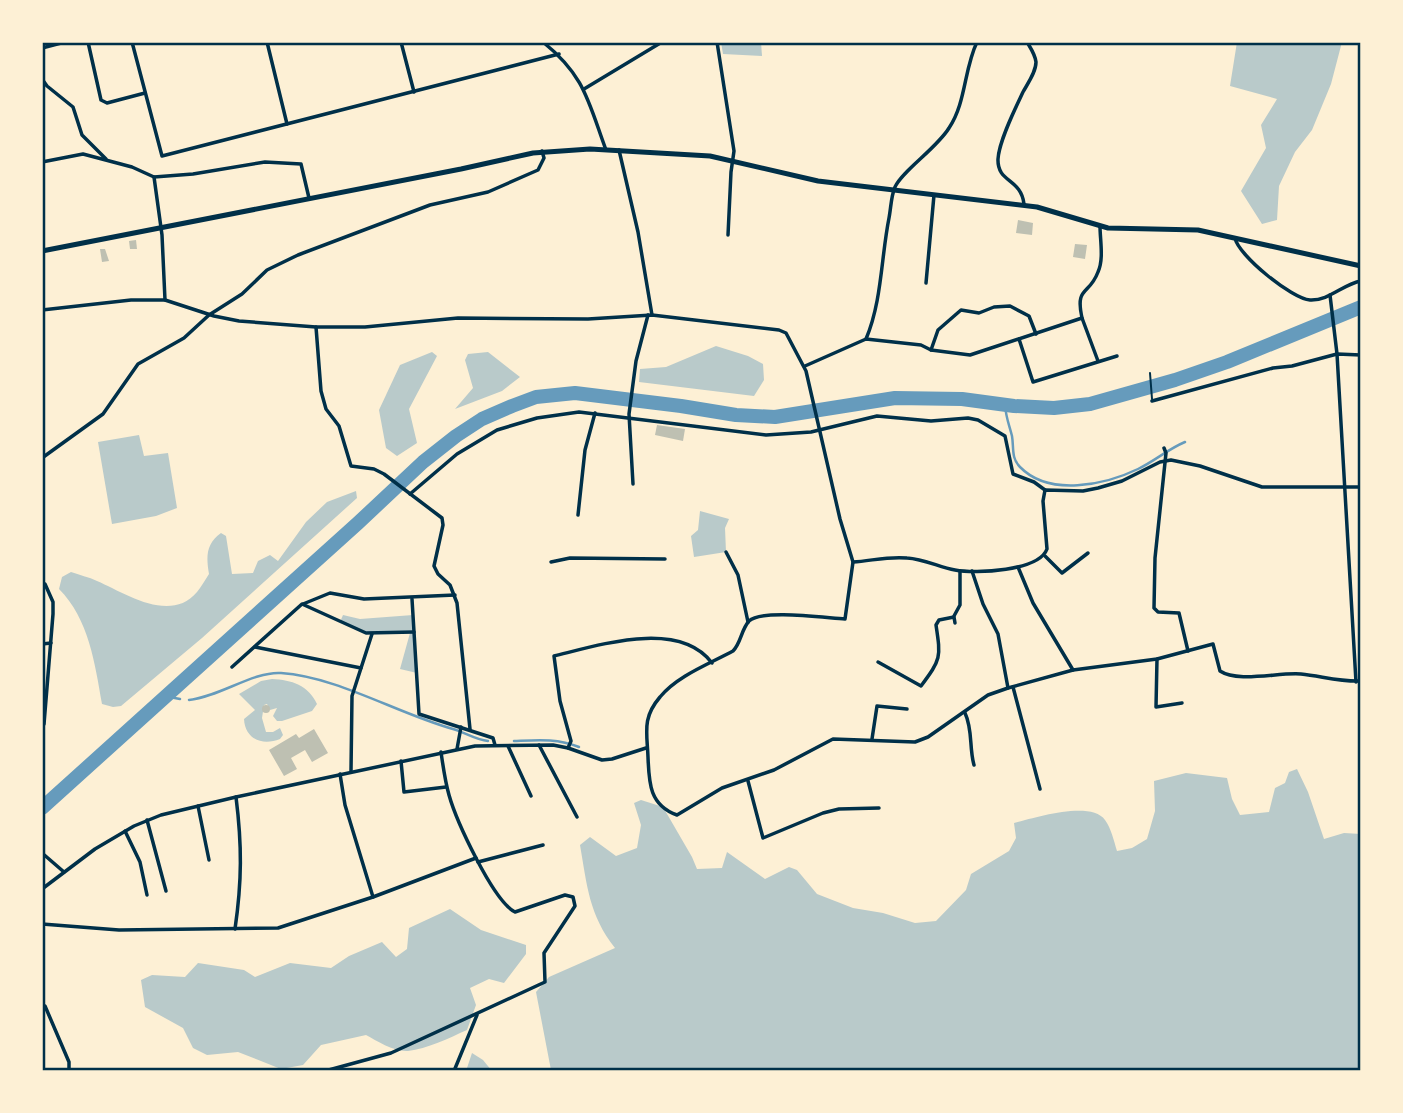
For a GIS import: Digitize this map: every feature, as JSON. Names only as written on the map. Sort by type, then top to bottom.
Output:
[{"type":"main road","points":[[42,251],[542,151],[619,150],[702,155],[810,180],[1024,204],[1100,226],[1132,230],[1188,229],[1361,266]]},
{"type":"street","points":[[42,47],[65,42]]},
{"type":"street","points":[[88,42],[101,100],[107,103],[145,93]]},
{"type":"street","points":[[132,42],[162,156],[559,54]]},
{"type":"street","points":[[267,42],[287,124]]},
{"type":"street","points":[[401,42],[414,92]]},
{"type":"street","points":[[544,42],[574,71],[584,89],[607,150]]},
{"type":"street","points":[[584,89],[662,42]]},
{"type":"street","points":[[718,42],[734,151],[728,236]]},
{"type":"street","points":[[866,339],[876,310],[894,190],[949,128],[956,115],[967,68],[977,42]]},
{"type":"street","points":[[1024,204],[1020,189],[1001,173],[998,155],[1035,69],[1034,54],[1027,42]]},
{"type":"street","points":[[42,79],[73,107],[82,135],[107,160]]},
{"type":"street","points":[[619,150],[638,233],[650,315],[636,361],[629,416],[633,484]]},
{"type":"street","points":[[42,458],[103,415],[138,364],[184,338],[267,270],[298,255],[430,205],[488,192],[537,170],[544,158],[542,151]]},
{"type":"street","points":[[42,162],[83,154],[132,167],[154,177],[192,174],[265,162],[301,164],[309,198]]},
{"type":"street","points":[[154,177],[161,228],[165,300]]},
{"type":"street","points":[[926,283],[934,194]]},
{"type":"street","points":[[1098,360],[1079,302],[1100,268],[1100,226]]},
{"type":"street","points":[[1235,237],[1241,251],[1287,290],[1309,300],[1330,295],[1352,282],[1361,281]]},
{"type":"street","points":[[726,552],[738,575],[748,622],[737,647],[670,686],[660,695],[646,718],[647,778],[659,801],[677,815],[722,788],[774,770],[833,739],[915,742],[928,737],[988,695],[1073,670],[1157,659],[1213,644],[1223,674],[1301,674],[1358,681],[1336,342],[1330,295]]},
{"type":"street","points":[[42,310],[131,300],[165,300],[209,315],[262,324],[316,327],[365,327],[458,318],[587,319],[650,315],[783,331],[804,366],[853,562],[845,619],[781,615],[761,616],[748,622]]},
{"type":"street","points":[[931,350],[938,330],[961,310],[979,313],[994,307],[1010,306],[1029,316],[1036,334]]},
{"type":"street","points":[[804,366],[866,339],[921,345],[931,350],[970,355],[1083,318]]},
{"type":"street","points":[[316,327],[321,391],[326,409],[339,426],[351,466],[374,469],[442,517],[443,525],[434,566],[450,585],[455,596],[470,729]]},
{"type":"street","points":[[1019,339],[1033,382],[1117,355]]},
{"type":"street","points":[[1152,400],[1336,354],[1361,355]]},
{"type":"street","points":[[409,494],[450,459],[497,430],[548,416],[596,412],[754,434],[779,435],[877,416],[931,421],[978,420],[1005,436],[1013,474],[1040,485],[1045,490],[1083,491],[1111,485],[1166,461],[1193,464],[1262,487],[1361,487]]},
{"type":"street","points":[[578,514],[585,450],[596,412]]},
{"type":"street","points":[[1164,448],[1166,461],[1155,558],[1154,608],[1158,612],[1180,613],[1188,651]]},
{"type":"street","points":[[1045,490],[1045,556]]},
{"type":"street","points":[[1045,556],[1062,573],[1088,553]]},
{"type":"street","points":[[853,562],[871,558],[906,557],[960,571],[972,571],[1018,567],[1045,556]]},
{"type":"street","points":[[551,562],[596,557],[665,559]]},
{"type":"street","points":[[1018,567],[1033,603],[1073,670]]},
{"type":"street","points":[[954,623],[960,605],[960,571]]},
{"type":"street","points":[[972,571],[983,604],[998,634],[1010,687],[1041,789]]},
{"type":"street","points":[[42,724],[51,643],[52,602],[44,590],[45,584]]},
{"type":"street","points":[[232,667],[302,604],[330,593],[364,599],[455,596]]},
{"type":"street","points":[[412,599],[419,714],[493,738],[496,746]]},
{"type":"street","points":[[302,604],[372,634],[414,632]]},
{"type":"street","points":[[878,662],[921,686],[938,663],[940,648],[936,625],[939,621],[954,617]]},
{"type":"street","points":[[351,771],[353,692],[372,634]]},
{"type":"street","points":[[570,745],[554,656],[641,638],[664,639],[694,646],[703,651],[712,663]]},
{"type":"street","points":[[42,644],[51,643]]},
{"type":"street","points":[[255,647],[361,667]]},
{"type":"street","points":[[1157,659],[1156,707],[1182,703]]},
{"type":"street","points":[[872,740],[877,706],[907,709]]},
{"type":"street","points":[[965,713],[969,722],[970,749],[974,765]]},
{"type":"street","points":[[457,749],[461,729]]},
{"type":"street","points":[[539,745],[578,817]]},
{"type":"street","points":[[42,889],[125,830],[148,820],[236,797],[457,749],[570,745],[602,760],[646,748]]},
{"type":"street","points":[[508,746],[531,796]]},
{"type":"street","points":[[325,1071],[391,1053],[545,982],[544,953],[575,905],[573,897],[565,895],[511,911],[489,885],[450,799],[441,752]]},
{"type":"street","points":[[401,761],[404,792],[446,787]]},
{"type":"street","points":[[340,773],[345,805],[373,897]]},
{"type":"street","points":[[748,781],[763,838],[839,809],[879,808]]},
{"type":"street","points":[[235,929],[241,888],[242,843],[236,797]]},
{"type":"street","points":[[198,806],[209,860]]},
{"type":"street","points":[[148,820],[166,891]]},
{"type":"street","points":[[125,830],[140,862],[147,895]]},
{"type":"street","points":[[42,924],[119,930],[278,928],[477,860],[543,845]]},
{"type":"street","points":[[42,853],[64,872]]},
{"type":"street","points":[[42,1006],[45,1006],[69,1062],[69,1071]]},
{"type":"street","points":[[454,1071],[478,1013]]},
{"type":"lane","points":[[1150,373],[1152,400]]},
{"type":"shaded area","points":[[721,42],[761,42],[762,56],[723,54]]},
{"type":"shaded area","points":[[1237,42],[1342,42],[1331,84],[1312,130],[1295,152],[1279,186],[1277,220],[1262,224],[1241,191],[1266,148],[1261,125],[1277,99],[1230,86]]},
{"type":"shaded area","points":[[716,346],[748,356],[763,364],[764,380],[754,396],[639,382],[640,369],[666,367]]},
{"type":"shaded area","points":[[432,352],[437,356],[409,409],[417,443],[397,456],[386,448],[379,410],[400,365]]},
{"type":"shaded area","points":[[488,352],[520,377],[502,391],[455,409],[473,388],[465,360],[468,354]]},
{"type":"shaded area","points":[[139,435],[144,456],[168,453],[177,508],[156,516],[112,524],[98,442]]},
{"type":"shaded area","points":[[356,491],[357,498],[202,638],[121,706],[102,704],[84,628],[59,589],[62,577],[71,572],[147,603],[174,605],[186,601],[202,586],[209,574],[210,546],[221,533],[226,536],[232,574],[253,573],[258,561],[270,555],[278,561],[306,522],[327,502]]},
{"type":"shaded area","points":[[700,511],[729,519],[725,528],[726,552],[694,557],[691,536],[698,530]]},
{"type":"shaded area","points":[[343,615],[360,619],[413,615],[417,673],[400,669],[410,633],[372,634],[340,622]]},
{"type":"shaded area","points":[[272,679],[299,685],[309,692],[317,704],[312,711],[282,721],[277,721],[273,716],[277,708],[270,710],[267,704],[264,705],[262,718],[266,732],[280,728],[283,735],[280,739],[267,742],[256,739],[248,732],[244,719],[255,710],[239,694],[261,681]]},
{"type":"shaded area","points":[[1297,769],[1324,839],[1344,833],[1361,834],[1361,1071],[545,1071],[551,1070],[536,992],[549,977],[615,948],[594,911],[580,845],[590,837],[616,856],[637,848],[641,825],[634,803],[641,800],[663,807],[697,869],[722,868],[727,852],[765,879],[789,867],[797,870],[817,894],[853,908],[883,913],[915,923],[936,921],[966,890],[971,874],[1009,851],[1016,838],[1014,823],[1062,812],[1088,811],[1105,820],[1117,851],[1132,848],[1147,839],[1155,811],[1154,781],[1186,773],[1227,778],[1232,799],[1240,815],[1269,812],[1275,788],[1285,783],[1289,772]]},
{"type":"shaded area","points":[[450,909],[481,930],[526,945],[526,954],[504,983],[489,979],[470,988],[476,1005],[467,1030],[430,1046],[408,1051],[397,1050],[366,1035],[321,1045],[303,1065],[281,1069],[238,1052],[207,1055],[193,1048],[183,1028],[145,1007],[141,980],[152,975],[185,977],[198,963],[244,970],[255,977],[290,963],[331,968],[349,956],[382,942],[396,957],[407,949],[409,928]]},
{"type":"shaded area","points":[[472,1053],[483,1060],[492,1071],[466,1071]]},
{"type":"building","points":[[1018,220],[1033,223],[1032,235],[1016,233]]},
{"type":"building","points":[[136,240],[137,249],[130,249],[129,241]]},
{"type":"building","points":[[1075,244],[1087,245],[1085,259],[1073,257]]},
{"type":"building","points":[[100,249],[105,249],[109,261],[102,262]]},
{"type":"building","points":[[657,425],[685,429],[683,441],[655,435]]},
{"type":"building","points":[[266,705],[270,709],[266,713],[262,709]]},
{"type":"building","points":[[314,729],[328,753],[312,762],[305,750],[291,758],[297,769],[284,776],[269,750],[296,734],[299,738]]},
{"type":"waterway","points":[[42,808],[423,462],[482,419],[512,406],[536,397],[575,393],[736,415],[775,417],[895,398],[962,399],[1054,408],[1090,404],[1227,362],[1361,307]]},
{"type":"waterway","points":[[1005,405],[1015,460],[1032,476],[1046,482],[1078,485],[1110,480],[1138,469],[1185,442]]},
{"type":"waterway","points":[[189,700],[259,676],[281,673],[324,681],[488,741]]},
{"type":"waterway","points":[[164,696],[180,699]]},
{"type":"waterway","points":[[514,741],[555,741],[579,747]]}]
